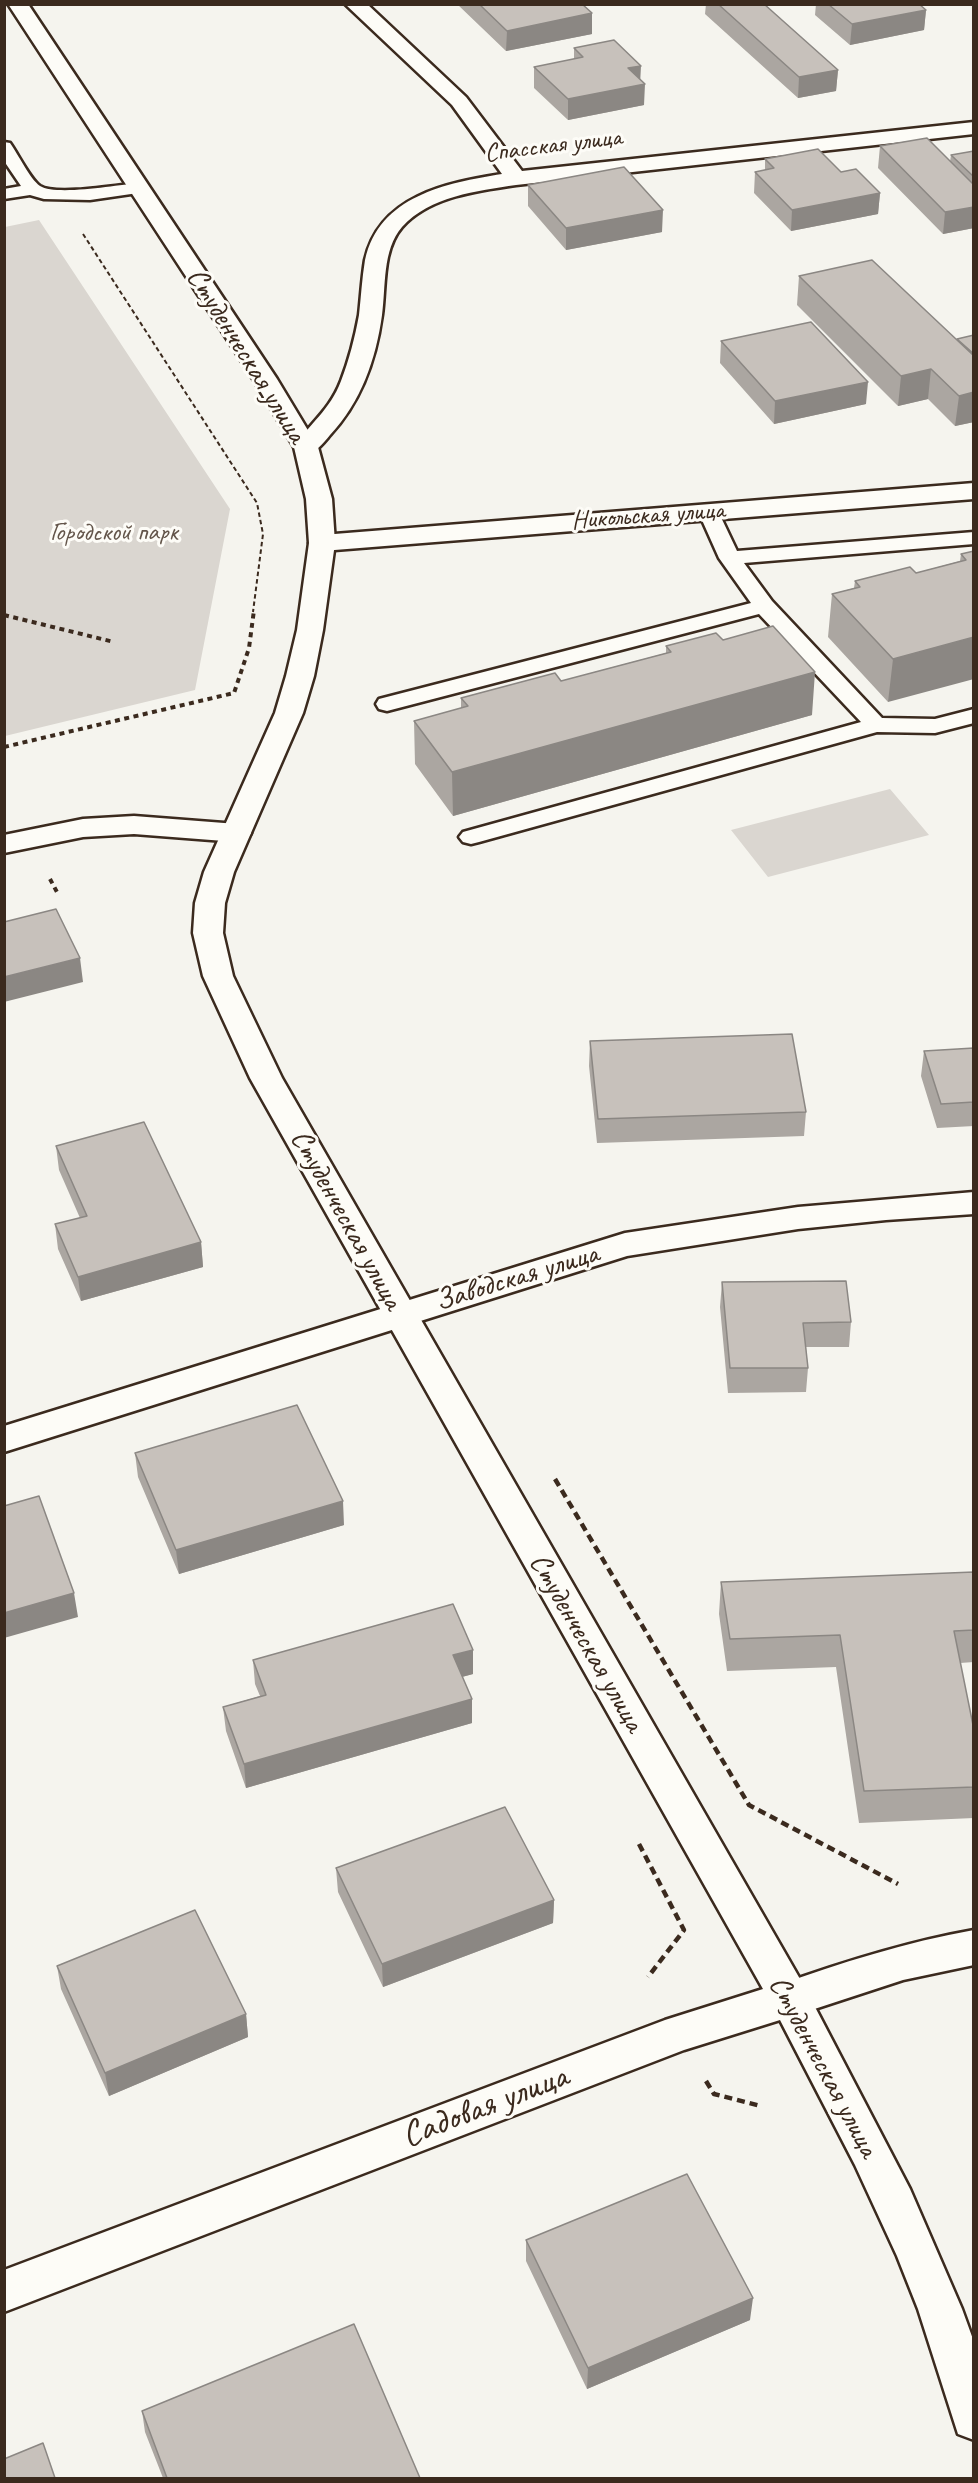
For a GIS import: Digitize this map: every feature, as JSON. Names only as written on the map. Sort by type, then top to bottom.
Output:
[{"type":"street","name":"Студенческая улица","points":[[18,4],[265,379],[306,447],[319,499],[322,543],[310,630],[300,676],[289,713],[219,872],[210,903],[208,933],[218,976],[266,1078],[790,2000],[865,2144],[921,2261],[946,2321],[974,2418]]},
{"type":"street","points":[[354,4],[459,101],[516,177]]},
{"type":"street","name":"Спасская улица","points":[[306,447],[339,409],[357,367],[369,326],[380,245],[394,222],[425,201],[464,187],[516,177],[974,128]]},
{"type":"street","name":"Никольская улица","points":[[322,543],[974,491]]},
{"type":"street","points":[[4,844],[83,828],[134,825],[237,833]]},
{"type":"street","name":"Заводская улица","points":[[4,1439],[625,1245],[705,1230],[833,1213],[974,1203]]},
{"type":"street","name":"Садовая улица","points":[[4,2290],[680,2033],[790,2000],[879,1969],[933,1954],[974,1947]]},
{"type":"lane","points":[[4,147],[32,189]]},
{"type":"lane","points":[[4,194],[32,189],[44,194],[58,195],[107,193],[138,188]]},
{"type":"lane","points":[[708,511],[730,558],[764,606],[876,725]]},
{"type":"lane","points":[[730,558],[974,538]]},
{"type":"lane","points":[[387,704],[764,606]]},
{"type":"lane","points":[[471,837],[876,725],[935,726],[974,716]]},
{"type":"path","points":[[4,747],[234,693],[249,648],[263,534],[257,503],[58,195]]},
{"type":"path","points":[[4,615],[114,642]]},
{"type":"path","points":[[551,1472],[749,1805],[898,1884]]},
{"type":"path","points":[[639,1844],[684,1930],[648,1977]]},
{"type":"path","points":[[706,2081],[714,2094],[761,2106]]},
{"type":"green space","name":"Городской парк","points":[[39,220],[230,509],[195,690],[5,736],[5,227]]},
{"type":"green space","points":[[890,789],[929,835],[768,877],[731,830]]},
{"type":"building","points":[[479,4],[582,4],[592,13],[507,31]]},
{"type":"building","points":[[718,4],[764,4],[838,70],[799,77]]},
{"type":"building","points":[[828,4],[919,4],[926,10],[852,24]]},
{"type":"building","points":[[614,40],[641,66],[628,68],[645,84],[568,99],[534,67],[583,57],[574,48]]},
{"type":"building","points":[[927,138],[974,185],[974,207],[945,212],[880,146]]},
{"type":"building","points":[[818,149],[841,172],[856,169],[880,193],[792,210],[755,172],[774,168],[765,159]]},
{"type":"building","points":[[974,151],[974,177],[951,155]]},
{"type":"building","points":[[624,167],[663,210],[566,228],[528,185]]},
{"type":"building","points":[[872,260],[974,356],[974,392],[959,396],[931,369],[901,376],[799,276]]},
{"type":"building","points":[[811,322],[868,382],[775,401],[721,341]]},
{"type":"building","points":[[974,335],[974,354],[957,339]]},
{"type":"building","points":[[974,551],[974,637],[893,659],[832,594],[860,587],[855,581],[910,567],[916,573],[966,560],[961,554]]},
{"type":"building","points":[[773,626],[815,672],[452,772],[414,721],[468,706],[461,698],[555,673],[561,681],[671,652],[666,646],[716,633],[723,640]]},
{"type":"building","points":[[56,909],[80,958],[4,977],[4,922]]},
{"type":"building","points":[[792,1034],[806,1112],[598,1119],[590,1041]]},
{"type":"building","points":[[974,1048],[974,1102],[941,1104],[924,1051]]},
{"type":"building","points":[[144,1122],[201,1242],[78,1277],[55,1224],[87,1216],[56,1146]]},
{"type":"building","points":[[846,1281],[851,1322],[803,1323],[808,1368],[730,1368],[722,1282]]},
{"type":"building","points":[[297,1405],[343,1501],[176,1550],[135,1453]]},
{"type":"building","points":[[39,1496],[74,1593],[4,1613],[4,1506]]},
{"type":"building","points":[[974,1572],[974,1630],[954,1631],[974,1730],[974,1787],[864,1791],[840,1635],[730,1639],[721,1582]]},
{"type":"building","points":[[453,1604],[473,1650],[453,1655],[472,1699],[244,1764],[223,1707],[266,1695],[253,1660]]},
{"type":"building","points":[[505,1807],[554,1900],[382,1964],[336,1868]]},
{"type":"building","points":[[195,1910],[246,2014],[105,2073],[57,1966]]},
{"type":"building","points":[[687,2174],[753,2298],[588,2368],[526,2240]]},
{"type":"building","points":[[354,2324],[420,2478],[167,2478],[142,2411]]},
{"type":"building","points":[[43,2443],[55,2478],[4,2478],[4,2459]]}]
